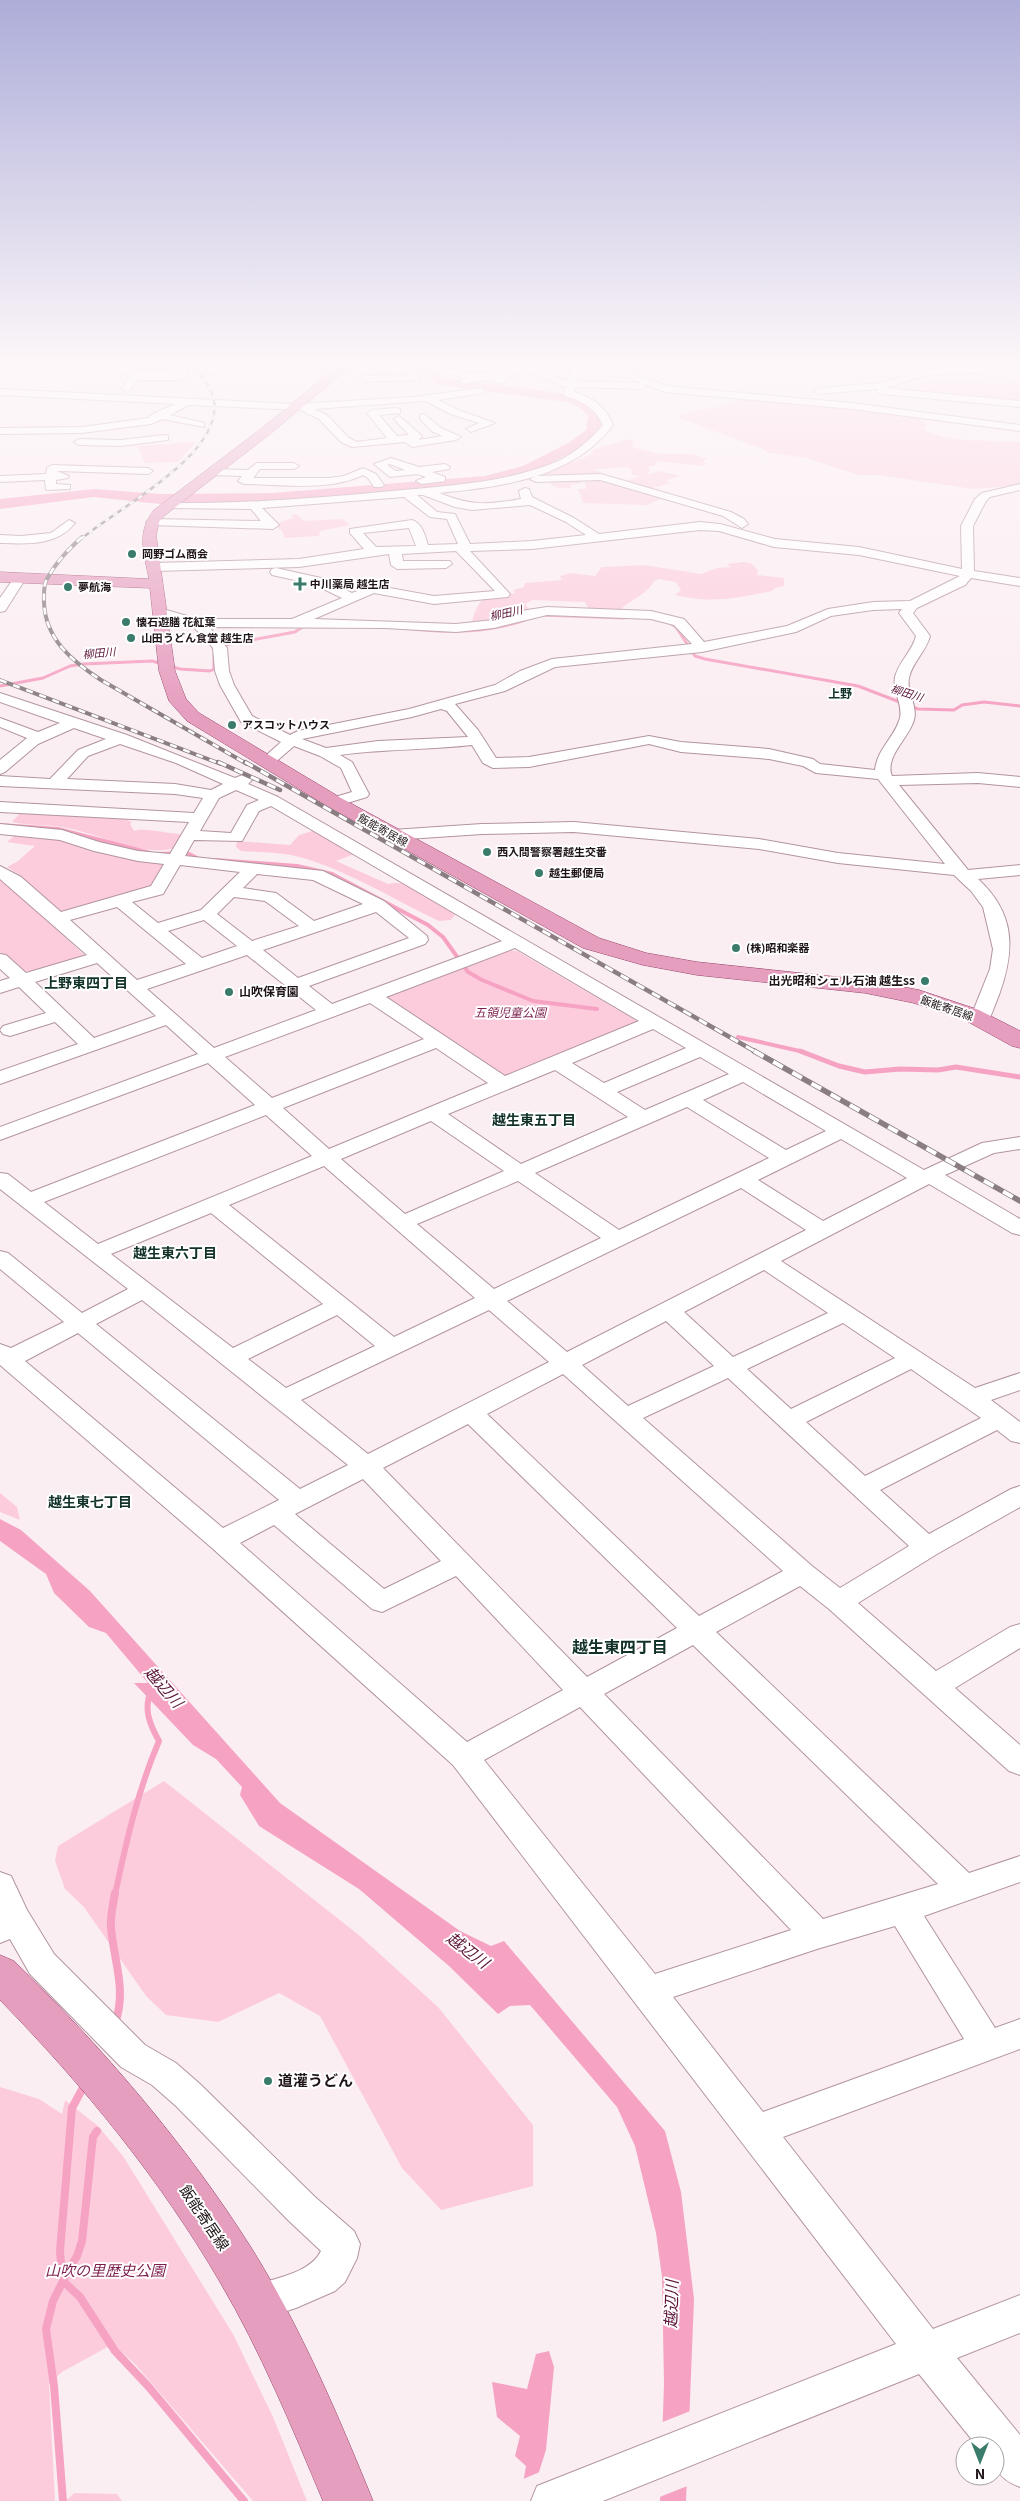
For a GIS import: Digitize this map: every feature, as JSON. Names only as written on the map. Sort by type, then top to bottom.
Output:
[{"type":"main road","points":[[152,522],[202,480]]},
{"type":"main road","name":"飯能寄居線","points":[[152,522],[149,535],[169,681],[178,701],[193,717],[271,765],[392,835],[570,933],[614,952],[661,962],[894,992],[952,1007],[980,1019],[1020,1041]]},
{"type":"main road","points":[[0,577],[157,584]]},
{"type":"main road","name":"飯能寄居線","points":[[0,1973],[55,2030],[148,2140],[219,2239],[256,2302],[348,2501]]},
{"type":"street","points":[[20,490],[46,480]]},
{"type":"street","points":[[53,480],[66,487]]},
{"type":"street","points":[[129,483],[133,480]]},
{"type":"street","points":[[245,480],[244,481],[310,486]]},
{"type":"street","points":[[224,494],[310,486],[378,485],[434,480]]},
{"type":"street","points":[[170,505],[254,505],[474,486],[498,480]]},
{"type":"street","points":[[522,480],[527,499],[570,520],[596,537]]},
{"type":"street","points":[[474,486],[480,492],[486,492],[527,480]]},
{"type":"street","points":[[612,480],[727,514],[743,523],[732,531]]},
{"type":"street","points":[[56,919],[157,890],[213,795],[271,765],[291,740],[298,735],[412,713],[510,685],[525,674],[552,663],[702,648],[791,629],[828,613],[873,606],[912,605],[962,582],[968,574],[967,526],[982,499],[1000,491],[1020,487]]},
{"type":"street","points":[[188,491],[207,492]]},
{"type":"street","points":[[424,491],[459,505],[476,508],[532,501]]},
{"type":"street","points":[[294,623],[350,597],[373,589],[434,600],[504,594],[496,583],[480,572],[470,555],[463,548],[452,529],[451,516],[434,515],[406,493]]},
{"type":"street","points":[[152,522],[273,525],[261,516],[254,505]]},
{"type":"street","points":[[0,539],[22,540],[54,536],[69,523]]},
{"type":"street","points":[[373,551],[354,531],[412,524],[422,531],[423,549]]},
{"type":"street","points":[[154,567],[299,563],[373,551],[532,545],[690,526],[707,526],[767,541],[811,548],[859,552],[968,574],[1016,581]]},
{"type":"street","points":[[394,550],[397,564],[475,564]]},
{"type":"street","points":[[251,565],[317,581],[350,597]]},
{"type":"street","points":[[0,608],[20,578]]},
{"type":"street","points":[[912,605],[906,613],[923,636],[921,648],[906,665],[901,679],[908,718],[881,766],[886,778],[992,907],[1002,949],[999,970],[980,1019]]},
{"type":"street","points":[[159,612],[197,623],[385,624],[456,628],[494,624],[539,612],[651,615],[679,622],[702,648]]},
{"type":"street","points":[[197,623],[220,648],[222,671],[227,685],[246,719],[325,753],[346,765],[361,794],[334,802]]},
{"type":"street","points":[[0,697],[122,738],[237,782],[272,800],[518,941],[653,1022],[842,1131],[1020,1228]]},
{"type":"street","points":[[442,704],[452,708],[473,733],[488,760],[493,763],[529,762],[648,740],[681,747],[769,754],[808,762],[816,768],[886,778],[992,778],[1020,782]]},
{"type":"street","points":[[0,722],[37,736]]},
{"type":"street","points":[[0,769],[7,752],[37,736],[73,722]]},
{"type":"street","points":[[54,784],[83,753],[122,738]]},
{"type":"street","points":[[325,753],[378,745],[440,744],[477,740]]},
{"type":"street","points":[[0,781],[175,789],[213,795]]},
{"type":"street","points":[[0,829],[62,835],[109,849],[180,850],[236,838],[253,808],[272,800]]},
{"type":"street","points":[[0,807],[199,818]]},
{"type":"street","points":[[392,835],[482,829],[574,827],[759,844],[838,858],[962,872],[1020,870]]},
{"type":"street","points":[[180,850],[253,868],[317,875],[378,906],[418,936],[419,940],[298,984]]},
{"type":"street","points":[[157,929],[207,914],[253,868]]},
{"type":"street","points":[[0,871],[15,881],[402,1224],[565,1363],[802,1573],[839,1602],[935,1686],[1020,1763]]},
{"type":"street","points":[[231,891],[270,897],[313,928]]},
{"type":"street","points":[[120,901],[157,929],[200,966]]},
{"type":"street","points":[[134,987],[378,906]]},
{"type":"street","points":[[207,914],[249,949],[298,984],[329,1011]]},
{"type":"street","points":[[0,1134],[518,941]]},
{"type":"street","points":[[0,987],[99,957]]},
{"type":"street","points":[[0,959],[91,1046]]},
{"type":"street","points":[[371,995],[503,1084]]},
{"type":"street","points":[[10,1030],[59,1015]]},
{"type":"street","points":[[0,1078],[169,1018]]},
{"type":"street","points":[[95,1253],[215,1205],[653,1022]]},
{"type":"street","points":[[28,1201],[436,1040]]},
{"type":"street","points":[[603,1091],[701,1049]]},
{"type":"street","points":[[557,1062],[643,1118]]},
{"type":"street","points":[[402,1224],[745,1074]]},
{"type":"street","points":[[688,1100],[784,1158]]},
{"type":"street","points":[[434,1114],[616,1238]]},
{"type":"street","points":[[284,1399],[842,1131]]},
{"type":"street","points":[[221,1541],[469,1411],[980,1150],[997,1145],[1020,1143]]},
{"type":"street","points":[[741,1178],[822,1230]]},
{"type":"street","points":[[0,1179],[232,1358],[366,1466],[817,1935]]},
{"type":"street","points":[[215,1205],[392,1347]]},
{"type":"street","points":[[0,1258],[80,1322],[287,1506],[382,1602],[459,1562]]},
{"type":"street","points":[[764,1260],[972,1398],[1020,1435]]},
{"type":"street","points":[[144,1290],[80,1322],[4,1355],[221,1541],[464,1758],[648,1991],[926,2351],[1020,2467]]},
{"type":"street","points":[[232,1358],[338,1305]]},
{"type":"street","points":[[668,1310],[729,1368],[927,1547]]},
{"type":"street","points":[[625,1417],[844,1314]]},
{"type":"street","points":[[788,1421],[912,1359]]},
{"type":"street","points":[[972,1398],[1020,1381]]},
{"type":"street","points":[[469,1411],[963,1888]]},
{"type":"street","points":[[862,1488],[999,1419]]},
{"type":"street","points":[[839,1602],[927,1547],[1020,1495]]},
{"type":"street","points":[[464,1758],[802,1573]]},
{"type":"street","points":[[935,1686],[1020,1634]]},
{"type":"street","points":[[648,1991],[817,1935],[903,1910],[1020,1869]]},
{"type":"street","points":[[903,1910],[987,2046]]},
{"type":"street","points":[[5,1911],[42,1964],[126,2048],[188,2095],[302,2209],[341,2244],[340,2258],[322,2280],[256,2302]]},
{"type":"street","points":[[755,2130],[1020,2034]]},
{"type":"street","points":[[552,2501],[1020,2314]]},
{"type":"green space","points":[[521,480],[582,480],[581,483],[571,485],[571,488],[557,488],[546,481]]},
{"type":"green space","points":[[584,480],[603,480],[665,497],[647,505],[583,503],[578,489],[586,489]]},
{"type":"green space","points":[[629,480],[669,480],[665,481],[670,483],[648,489],[622,482]]},
{"type":"green space","points":[[911,480],[1020,480],[1020,485],[973,489]]},
{"type":"green space","points":[[296,514],[304,521],[342,519],[350,525],[320,531],[319,536],[285,538],[282,531],[274,524],[293,518],[291,515]]},
{"type":"green space","points":[[751,563],[758,570],[757,575],[784,578],[784,586],[775,588],[772,591],[713,600],[675,595],[681,590],[676,582],[659,579],[654,581],[647,590],[619,611],[602,611],[588,608],[585,602],[533,600],[525,604],[529,609],[510,617],[476,625],[472,621],[479,604],[487,598],[515,593],[513,590],[524,587],[525,583],[562,580],[560,576],[570,573],[595,576],[602,567],[644,565],[701,574],[717,568],[731,567],[727,564]]},
{"type":"green space","points":[[22,811],[123,818],[132,822],[130,824],[134,831],[143,830],[181,834],[176,847],[165,850],[151,850],[62,827],[12,822]]},
{"type":"green space","points":[[316,830],[357,853],[336,861],[388,884],[406,884],[415,887],[432,897],[455,915],[451,920],[439,921],[347,875],[310,860],[291,855],[241,851],[236,847],[237,841],[290,845],[299,835]]},
{"type":"green space","points":[[17,833],[36,834],[167,864],[156,886],[68,913],[58,912],[21,876],[7,867],[18,861],[35,846],[7,842]]},
{"type":"green space","points":[[0,879],[18,892],[84,955],[72,962],[41,970],[23,971],[13,966],[0,952]]},
{"type":"green space","name":"五領児童公園","points":[[508,951],[517,951],[637,1021],[637,1024],[509,1077],[503,1077],[385,998]]},
{"type":"green space","points":[[0,1493],[17,1507],[20,1520],[0,1512]]},
{"type":"green space","points":[[164,1781],[360,1936],[438,2007],[533,2125],[533,2186],[441,2210],[402,2168],[320,2016],[279,1993],[218,2022],[166,2015],[146,1996],[84,1907],[65,1889],[55,1861],[58,1846]]},
{"type":"green space","name":"山吹の里歴史公園","points":[[0,2087],[39,2099],[62,2114],[65,2100],[98,2126],[123,2156],[233,2334],[273,2417],[307,2501],[253,2501],[135,2364],[113,2344],[62,2372],[49,2384],[55,2501],[0,2501]]},
{"type":"green space","points":[[74,2493],[117,2494],[122,2501],[66,2501]]},
{"type":"water","name":"越辺川","points":[[0,1519],[21,1530],[90,1591],[280,1803],[460,1931],[491,1946],[504,1941],[665,2131],[681,2192],[694,2299],[686,2501],[660,2501],[664,2384],[662,2277],[656,2233],[635,2146],[617,2107],[530,2005],[510,2006],[498,2014],[449,1966],[359,1889],[259,1826],[240,1795],[242,1787],[216,1759],[193,1745],[134,1683],[148,1683],[106,1633],[89,1627],[54,1593],[46,1574],[0,1541]]},
{"type":"water","points":[[549,2351],[554,2367],[546,2450],[538,2475],[520,2501],[526,2466],[515,2456],[520,2436],[497,2417],[492,2382],[527,2389],[536,2354]]},
{"type":"pier","points":[[693,2410],[690,2485],[657,2498],[660,2423]]},
{"type":"pier","points":[[542,2471],[542,2501],[518,2501],[521,2480]]},
{"type":"waterway","points":[[0,504],[94,493],[160,499],[273,498],[486,480]]},
{"type":"waterway","name":"柳田川","points":[[540,615],[624,618]]},
{"type":"waterway","name":"柳田川","points":[[412,629],[441,631],[483,630],[525,620]]},
{"type":"waterway","name":"柳田川","points":[[669,622],[676,627],[695,656],[705,659],[858,686],[918,709],[954,710],[962,705],[984,702],[1020,706]]},
{"type":"waterway","name":"柳田川","points":[[219,646],[295,632],[304,626]]},
{"type":"waterway","name":"柳田川","points":[[0,686],[43,678],[70,666],[84,664],[152,661],[180,669],[210,671],[214,669],[214,654]]},
{"type":"waterway","points":[[0,825],[58,829],[150,853]]},
{"type":"waterway","points":[[158,854],[187,853],[197,858]]},
{"type":"waterway","points":[[216,860],[297,866],[332,874],[428,925],[443,937],[468,972],[482,980],[533,1001],[597,1009]]},
{"type":"waterway","points":[[738,1037],[801,1051]]},
{"type":"waterway","points":[[801,1051],[839,1066],[865,1072],[900,1069],[938,1070],[956,1067],[1020,1077]]},
{"type":"waterway","name":"越辺川","points":[[115,1895],[133,1816],[159,1741],[153,1729],[148,1711],[151,1691]]},
{"type":"waterway","points":[[115,1893],[111,1924],[120,1988],[120,1999],[115,2023]]},
{"type":"waterway","points":[[68,2271],[61,2263],[60,2251],[72,2108],[85,2084]]},
{"type":"waterway","points":[[68,2271],[77,2256],[82,2241],[93,2137],[97,2131]]},
{"type":"waterway","points":[[63,2501],[54,2386],[46,2329],[53,2301],[68,2271]]},
{"type":"waterway","points":[[64,2282],[80,2297],[115,2351],[148,2386],[244,2501]]},
{"type":"railway","points":[[81,539],[163,480]]},
{"type":"railway","points":[[82,537],[58,562],[45,584],[44,602],[49,627],[62,648],[70,657],[101,680],[247,764]]},
{"type":"railway","points":[[0,680],[221,764]]},
{"type":"railway","points":[[218,762],[280,790]]},
{"type":"railway","points":[[245,762],[756,1052]]},
{"type":"railway","points":[[754,1051],[1020,1201]]},
{"type":"place","name":"岡野ゴム商会","points":[[132,554]]},
{"type":"place","name":"中川薬局 越生店","points":[[300,584]]},
{"type":"place","name":"夢航海","points":[[68,587]]},
{"type":"place","name":"懐石遊膳 花紅葉","points":[[126,622]]},
{"type":"place","name":"山田うどん食堂 越生店","points":[[131,638]]},
{"type":"place","name":"アスコットハウス","points":[[232,725]]},
{"type":"place","name":"西入間警察署越生交番","points":[[487,852]]},
{"type":"place","name":"越生郵便局","points":[[539,873]]},
{"type":"place","name":"(株)昭和楽器","points":[[736,948]]},
{"type":"place","name":"出光昭和シェル石油 越生ss","points":[[925,981]]},
{"type":"place","name":"山吹保育園","points":[[229,992]]},
{"type":"place","name":"道灌うどん","points":[[268,2081]]},
{"type":"district","name":"上野","points":[[840,694]]},
{"type":"district","name":"上野東四丁目","points":[[86,983]]},
{"type":"district","name":"越生東五丁目","points":[[534,1120]]},
{"type":"district","name":"越生東六丁目","points":[[175,1253]]},
{"type":"district","name":"越生東七丁目","points":[[90,1502]]},
{"type":"district","name":"越生東四丁目","points":[[620,1647]]}]
